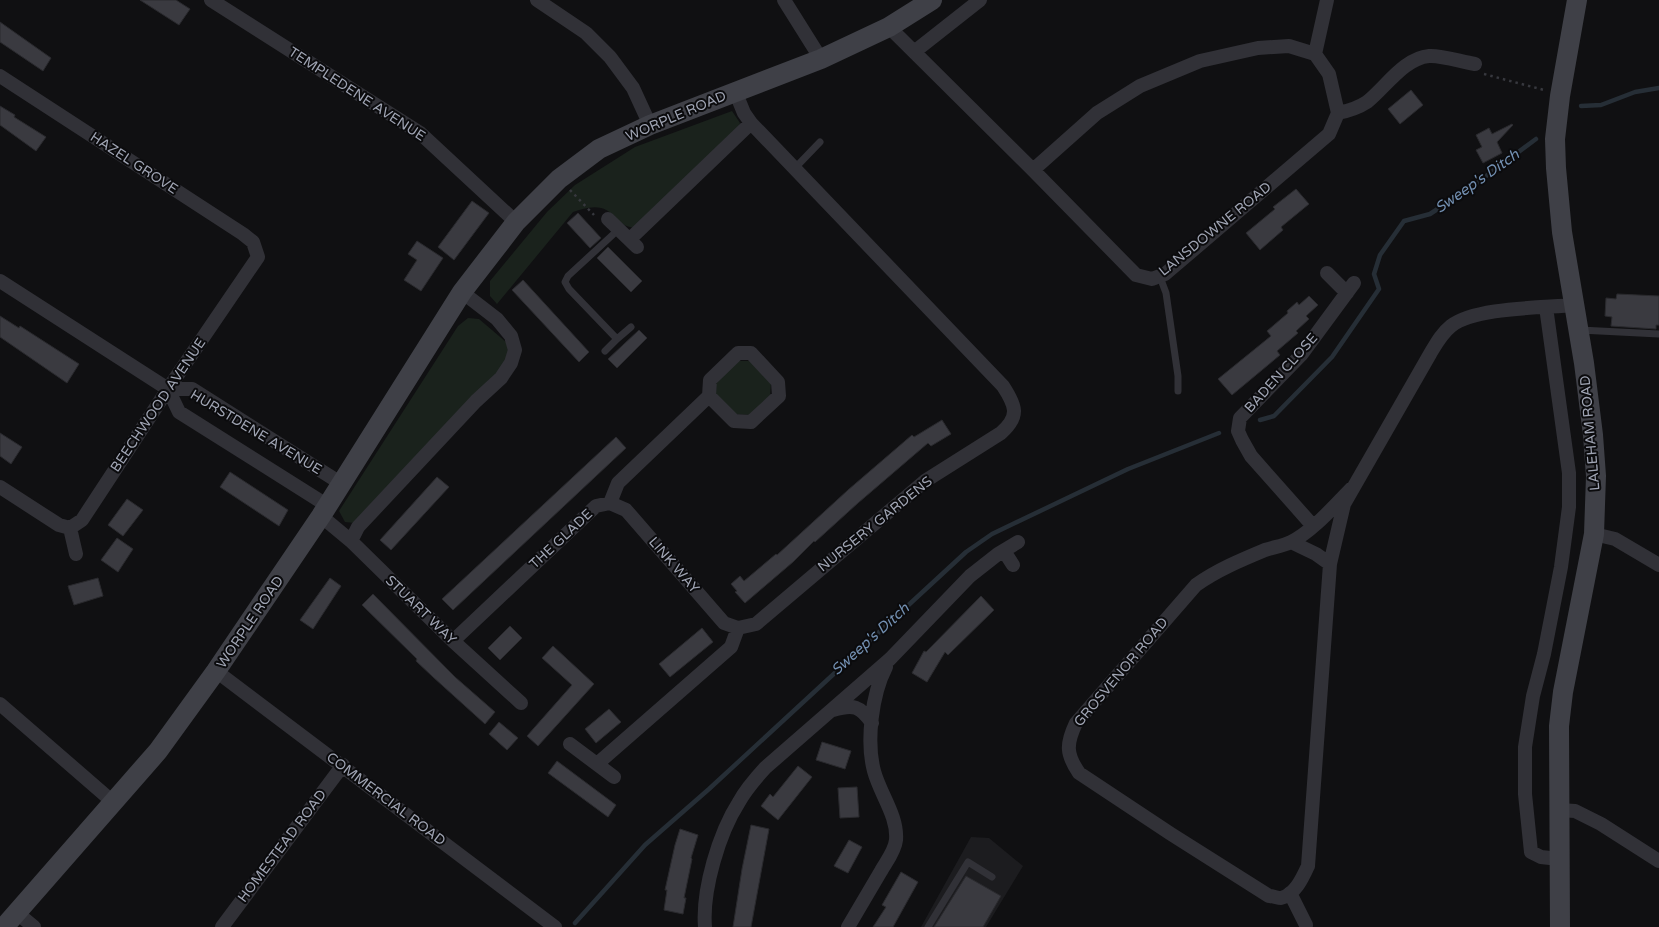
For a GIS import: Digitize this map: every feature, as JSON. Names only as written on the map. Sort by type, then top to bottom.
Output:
[{"type":"street","name":"TEMPLEDENE AVENUE","points":[[211,0],[420,133],[516,222]]},
{"type":"street","points":[[537,0],[586,33],[610,57],[633,88],[650,125]]},
{"type":"street","points":[[784,0],[821,59]]},
{"type":"street","name":"WORPLE ROAD","points":[[11,920],[158,751],[216,671],[342,484],[462,292],[516,222],[559,179],[599,150],[650,125],[821,59],[889,27],[932,0]]},
{"type":"street","points":[[914,52],[980,0]]},
{"type":"street","points":[[1315,54],[1327,0]]},
{"type":"street","name":"LALEHAM ROAD","points":[[1560,927],[1559,726],[1563,692],[1594,534],[1596,476],[1594,444],[1579,330],[1562,232],[1556,168],[1554,94],[1578,0]]},
{"type":"street","name":"LANSDOWNE ROAD","points":[[889,27],[1136,275],[1152,279],[1160,276],[1329,134],[1338,113]]},
{"type":"street","points":[[1033,170],[1097,113],[1140,86],[1200,61],[1258,48],[1289,46],[1315,54],[1329,74],[1338,113],[1351,110],[1366,102],[1396,73],[1419,58],[1430,56],[1475,64]]},
{"type":"street","name":"HAZEL GROVE","points":[[0,76],[243,234],[254,242],[258,257]]},
{"type":"street","name":"NURSERY GARDENS","points":[[735,91],[744,113],[751,123],[1003,386],[1011,399],[1014,411],[1010,425],[1001,433],[924,481],[756,624],[738,628]]},
{"type":"street","points":[[608,219],[633,243],[751,123]]},
{"type":"street","name":"BEECHWOOD AVENUE","points":[[70,528],[82,520],[258,257]]},
{"type":"street","name":"BADEN CLOSE","points":[[1313,526],[1251,456],[1238,431],[1240,418],[1301,355],[1351,288],[1327,273]]},
{"type":"street","points":[[0,282],[168,389]]},
{"type":"street","points":[[351,541],[358,527],[476,401],[501,378],[511,363],[515,350],[511,336],[497,319],[462,292]]},
{"type":"street","name":"GROSVENOR ROAD","points":[[1352,488],[1313,526],[1291,542],[1211,574],[1196,585],[1076,723],[1068,742],[1068,751],[1072,763],[1079,773],[1269,896],[1282,898],[1290,893],[1302,880],[1308,866],[1330,564],[1344,504],[1352,488],[1442,334],[1452,325],[1488,312],[1574,305]]},
{"type":"street","name":"LALEHAM ROAD","points":[[1546,308],[1569,473],[1569,507],[1561,568],[1544,654],[1533,696],[1525,747],[1525,794],[1530,852],[1541,857],[1559,859]]},
{"type":"street","name":"THE GLADE","points":[[453,641],[596,506],[610,503],[618,483],[709,396],[710,380],[738,353],[750,352],[778,382],[779,396],[751,422],[734,421],[709,396]]},
{"type":"street","name":"HURSTDENE AVENUE","points":[[324,511],[179,412],[168,389],[192,389],[342,484]]},
{"type":"street","points":[[0,487],[59,525],[70,528],[76,554]]},
{"type":"street","name":"LINK WAY","points":[[610,503],[626,510],[724,623],[738,628]]},
{"type":"street","name":"STUART WAY","points":[[324,511],[351,541],[453,641],[521,703]]},
{"type":"street","points":[[1594,534],[1615,539],[1659,565]]},
{"type":"street","points":[[705,927],[708,889],[715,857],[727,824],[738,802],[765,768],[890,660],[970,576],[1018,542]]},
{"type":"street","points":[[1291,542],[1316,554],[1330,564]]},
{"type":"street","points":[[1004,551],[1013,565]]},
{"type":"street","points":[[598,764],[731,647],[738,628]]},
{"type":"street","points":[[848,927],[890,855],[896,841],[894,825],[874,771],[872,746],[872,709],[878,681],[890,660]]},
{"type":"street","name":"COMMERCIAL ROAD","points":[[216,671],[343,765],[555,927]]},
{"type":"street","points":[[0,704],[113,802]]},
{"type":"street","points":[[831,710],[848,705],[863,710],[872,723]]},
{"type":"street","points":[[570,744],[614,777]]},
{"type":"street","name":"HOMESTEAD ROAD","points":[[222,927],[343,765]]},
{"type":"street","points":[[1559,810],[1575,811],[1601,824],[1659,861]]},
{"type":"street","points":[[1290,893],[1306,925]]},
{"type":"street","points":[[11,920],[34,927]]},
{"type":"lane","points":[[795,168],[820,142]]},
{"type":"lane","points":[[618,339],[569,289],[565,282],[568,276],[619,229]]},
{"type":"lane","points":[[1160,276],[1166,293],[1178,376],[1178,391]]},
{"type":"lane","points":[[604,351],[631,327]]},
{"type":"lane","points":[[1579,330],[1659,334]]},
{"type":"lane","points":[[928,927],[968,862],[992,877]]},
{"type":"path","points":[[1475,64],[1481,73],[1554,94]]},
{"type":"path","points":[[559,179],[603,223],[608,219]]},
{"type":"shaded area","points":[[732,111],[740,123],[736,135],[640,228],[626,226],[611,213],[598,207],[573,212],[497,304],[490,296],[490,281],[547,212],[575,185],[635,147]]},
{"type":"shaded area","points":[[468,318],[479,319],[506,342],[509,350],[505,364],[355,523],[345,522],[339,511],[458,326]]},
{"type":"shaded area","points":[[736,361],[752,361],[771,382],[770,396],[750,415],[735,414],[716,394],[715,385]]},
{"type":"shaded area","points":[[971,837],[989,838],[1023,866],[986,927],[921,927]]},
{"type":"building","points":[[140,0],[176,0],[190,9],[179,25]]},
{"type":"building","points":[[0,22],[51,58],[43,71],[0,42]]},
{"type":"building","points":[[1411,90],[1423,105],[1400,124],[1388,109]]},
{"type":"building","points":[[0,106],[46,137],[36,151],[0,125]]},
{"type":"building","points":[[1512,124],[1497,142],[1502,153],[1483,163],[1476,150],[1482,147],[1476,135],[1489,128],[1492,134]]},
{"type":"building","points":[[1296,189],[1309,204],[1281,227],[1283,230],[1260,250],[1246,233],[1275,209],[1273,207]]},
{"type":"building","points":[[472,201],[489,213],[454,260],[438,247]]},
{"type":"building","points":[[578,213],[601,238],[590,248],[567,223]]},
{"type":"building","points":[[417,241],[443,258],[421,291],[404,280],[417,260],[408,254]]},
{"type":"building","points":[[608,247],[642,281],[631,292],[597,258]]},
{"type":"building","points":[[523,280],[589,352],[579,362],[512,290]]},
{"type":"building","points":[[1617,294],[1659,296],[1659,325],[1656,325],[1656,329],[1611,326],[1612,317],[1605,316],[1606,298],[1616,299]]},
{"type":"building","points":[[1309,296],[1318,305],[1306,316],[1309,319],[1296,331],[1298,333],[1277,351],[1280,355],[1232,395],[1218,379],[1271,336],[1267,331],[1288,313],[1287,311],[1297,302],[1299,305]]},
{"type":"building","points":[[0,316],[19,328],[20,326],[79,364],[67,383],[0,337]]},
{"type":"building","points":[[639,330],[647,338],[617,368],[608,359]]},
{"type":"building","points":[[942,420],[951,434],[931,446],[928,443],[745,603],[735,592],[737,591],[731,584],[740,576],[744,581],[777,555],[912,435],[914,437]]},
{"type":"building","points":[[0,433],[22,447],[11,464],[0,456]]},
{"type":"building","points":[[616,437],[626,448],[453,610],[442,599]]},
{"type":"building","points":[[230,472],[288,510],[279,526],[220,487]]},
{"type":"building","points":[[437,477],[449,487],[391,550],[380,540]]},
{"type":"building","points":[[127,499],[143,510],[123,536],[108,525]]},
{"type":"building","points":[[117,538],[133,549],[118,572],[101,560]]},
{"type":"building","points":[[98,578],[103,596],[74,605],[68,586]]},
{"type":"building","points":[[330,578],[341,586],[313,629],[300,620]]},
{"type":"building","points":[[373,594],[455,677],[495,712],[485,724],[416,661],[417,659],[362,605]]},
{"type":"building","points":[[981,596],[994,610],[948,655],[945,652],[927,682],[912,673],[924,651],[926,652]]},
{"type":"building","points":[[510,626],[522,638],[500,660],[488,648]]},
{"type":"building","points":[[702,628],[713,642],[670,677],[659,664]]},
{"type":"building","points":[[553,646],[594,684],[538,746],[527,736],[572,685],[542,658]]},
{"type":"building","points":[[609,709],[621,722],[596,743],[585,729]]},
{"type":"building","points":[[499,722],[518,738],[507,750],[489,734]]},
{"type":"building","points":[[822,742],[851,751],[845,769],[816,760]]},
{"type":"building","points":[[557,761],[616,805],[608,817],[548,773]]},
{"type":"building","points":[[798,766],[812,777],[778,820],[761,806],[770,794],[773,797]]},
{"type":"building","points":[[857,787],[859,817],[840,818],[838,788]]},
{"type":"building","points":[[751,825],[769,829],[751,927],[733,927],[742,869]]},
{"type":"building","points":[[680,829],[698,835],[691,858],[683,914],[664,910],[667,890],[665,890]]},
{"type":"building","points":[[849,840],[862,847],[848,873],[834,866]]},
{"type":"building","points":[[901,872],[918,882],[893,927],[873,927],[886,907],[882,905]]},
{"type":"building","points":[[966,876],[1001,896],[983,927],[934,927]]},
{"type":"waterway","name":"Sweep's Ditch","points":[[1581,106],[1601,105],[1635,92],[1659,88]]},
{"type":"waterway","name":"Sweep's Ditch","points":[[1260,420],[1274,416],[1332,357],[1379,289],[1374,274],[1380,255],[1404,221],[1430,214],[1474,185],[1536,139]]},
{"type":"waterway","name":"Sweep's Ditch","points":[[575,923],[645,845],[709,789],[966,552],[992,534],[1128,469],[1219,433]]}]
